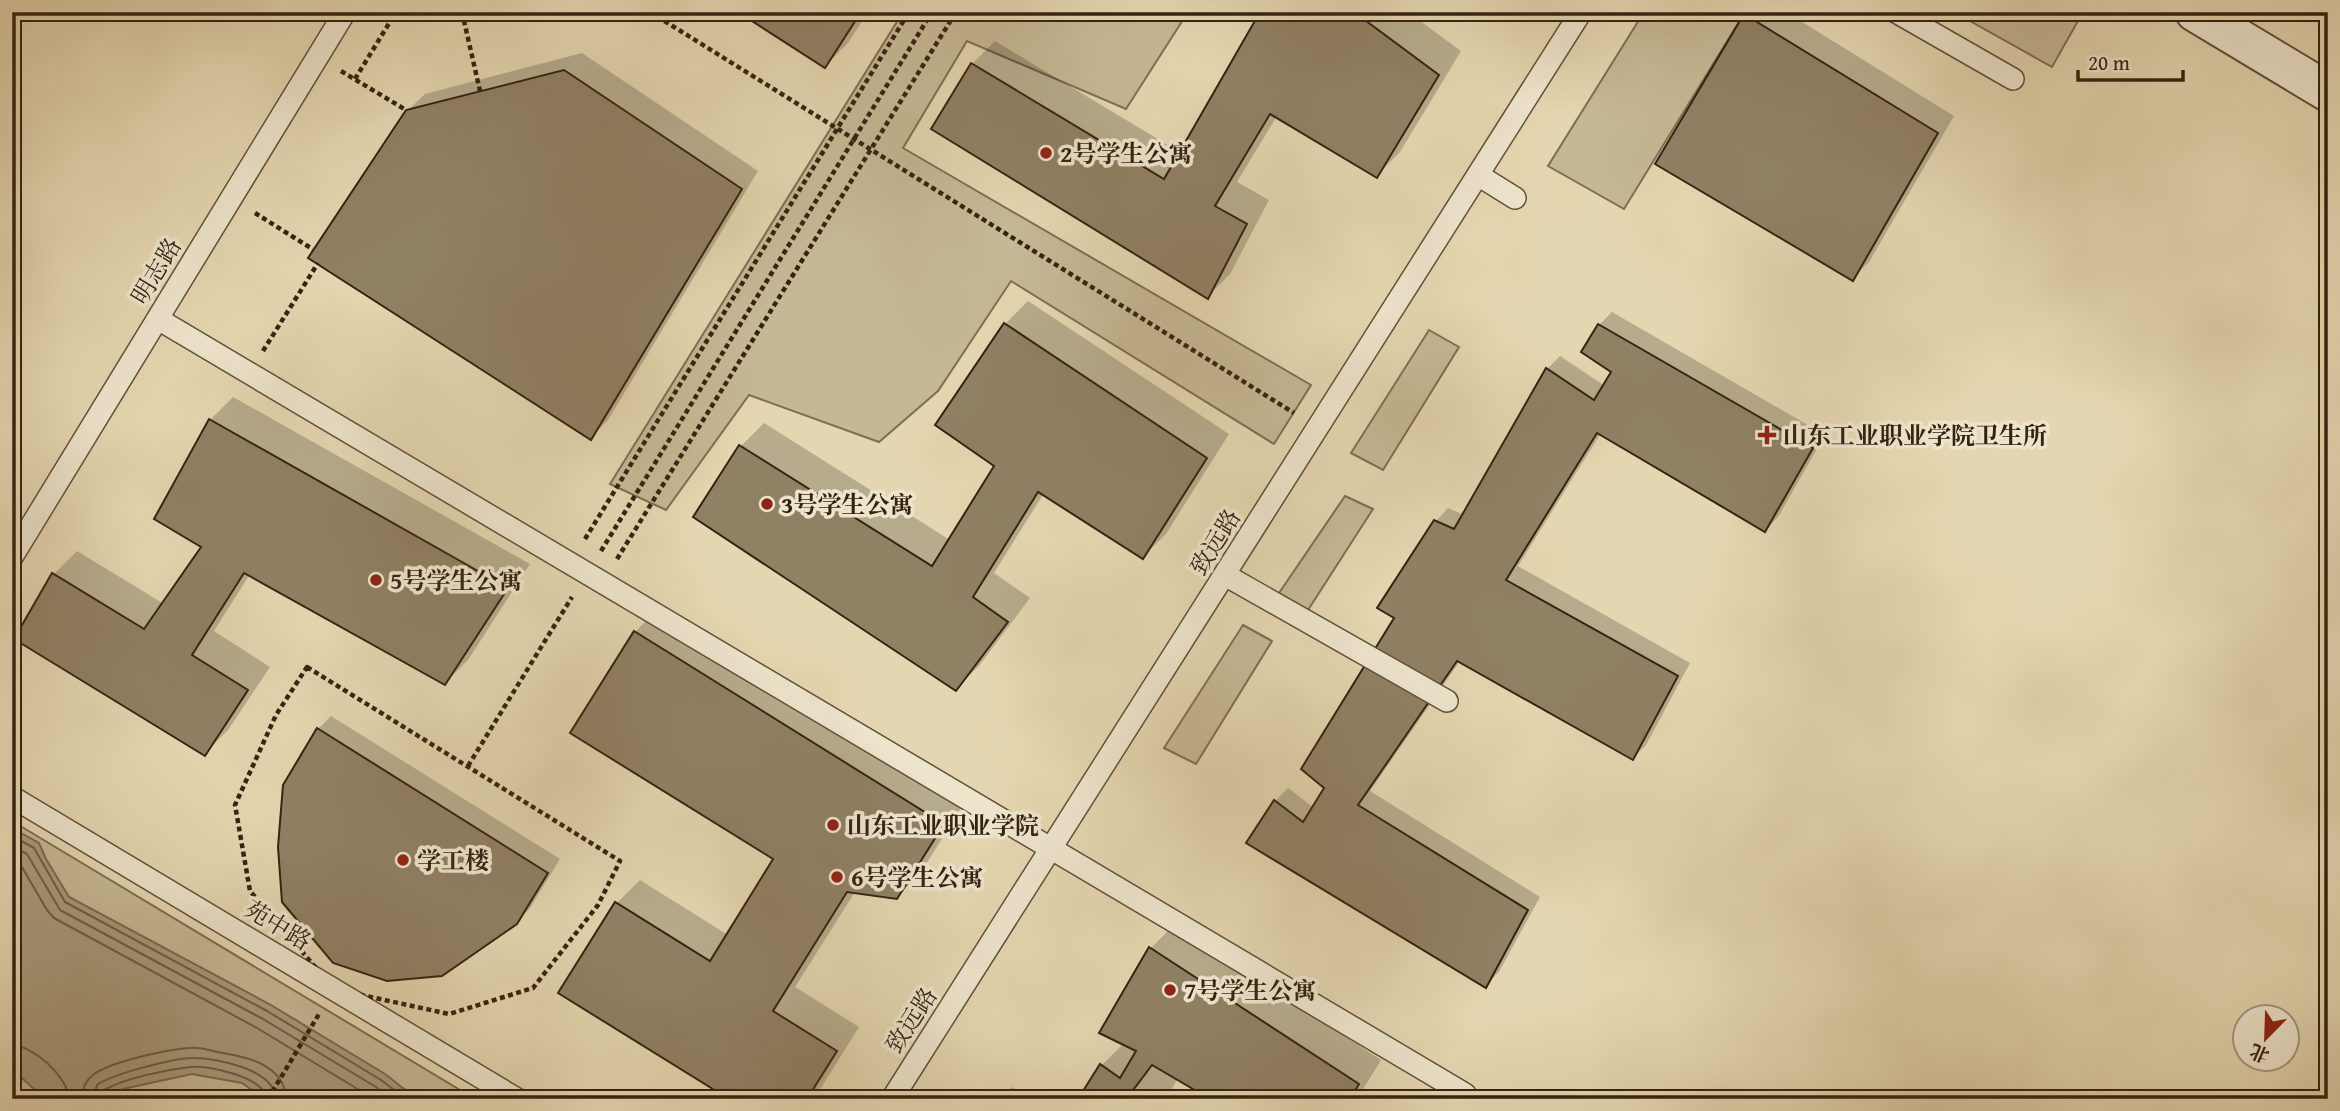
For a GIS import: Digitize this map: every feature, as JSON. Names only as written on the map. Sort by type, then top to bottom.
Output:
[{"type":"street","points":[[2194,12],[2328,92]]},
{"type":"lane","name":"明志路","points":[[12,556],[345,12]]},
{"type":"lane","name":"致远路","points":[[892,1099],[1581,12]]},
{"type":"lane","points":[[1896,12],[2013,79]]},
{"type":"lane","points":[[1478,175],[1515,198]]},
{"type":"lane","points":[[158,319],[1465,1094]]},
{"type":"lane","points":[[1225,575],[1447,702]]},
{"type":"lane","name":"苑中路","points":[[12,797],[330,995],[517,1099]]},
{"type":"path","points":[[355,79],[396,12]]},
{"type":"path","points":[[462,12],[480,91]]},
{"type":"path","points":[[650,12],[1318,428]]},
{"type":"path","points":[[587,572],[837,129],[909,12]]},
{"type":"path","points":[[468,766],[932,12]]},
{"type":"path","points":[[587,572],[871,150],[956,12]]},
{"type":"path","points":[[318,57],[406,110]]},
{"type":"path","points":[[232,198],[314,250]]},
{"type":"path","points":[[249,372],[318,263]]},
{"type":"path","points":[[307,667],[620,861],[598,905],[533,988],[449,1014],[330,995],[250,891],[235,805],[276,715],[307,667]]},
{"type":"path","points":[[268,1099],[320,1011]]},
{"type":"path","points":[[12,1094],[15,1099]]},
{"type":"shaded area","points":[[903,12],[1188,12],[1126,109],[967,41],[903,148],[1311,385],[1274,444],[1011,281],[938,391],[879,442],[749,395],[666,510],[610,484]]},
{"type":"shaded area","points":[[1644,12],[1745,12],[1624,209],[1548,166]]},
{"type":"shaded area","points":[[1954,12],[2083,12],[2052,67]]},
{"type":"shaded area","points":[[1429,330],[1459,347],[1383,470],[1351,453]]},
{"type":"shaded area","points":[[1345,496],[1373,509],[1308,610],[1275,599]]},
{"type":"shaded area","points":[[1243,625],[1272,641],[1196,764],[1164,748]]},
{"type":"shaded area","points":[[12,821],[475,1099],[12,1099]]},
{"type":"water","points":[[12,828],[39,843],[69,897],[271,1005],[385,1074],[417,1099],[264,1099],[242,1083],[192,1074],[123,1089],[102,1099],[44,1098],[12,1069]]},
{"type":"building","points":[[738,12],[861,12],[825,68]]},
{"type":"building","name":"2号学生公寓","points":[[1260,12],[1354,12],[1439,75],[1377,178],[1270,114],[1215,206],[1247,224],[1208,299],[931,129],[971,63],[1164,179]]},
{"type":"building","points":[[1744,14],[1938,133],[1853,281],[1655,164]]},
{"type":"building","points":[[564,70],[742,189],[591,440],[308,258],[406,110]]},
{"type":"building","name":"3号学生公寓","points":[[1004,323],[1207,458],[1143,559],[1038,492],[973,597],[1008,622],[956,691],[693,517],[739,445],[932,566],[994,466],[935,425]]},
{"type":"building","points":[[1598,324],[1813,448],[1765,532],[1597,433],[1506,580],[1678,676],[1633,760],[1457,661],[1358,805],[1528,910],[1486,988],[1246,843],[1274,800],[1303,822],[1324,788],[1301,769],[1394,618],[1377,608],[1434,520],[1454,529],[1546,368],[1594,400],[1611,372],[1581,352]]},
{"type":"building","name":"5号学生公寓","points":[[209,419],[508,588],[445,685],[244,573],[192,655],[248,690],[205,756],[14,639],[52,573],[144,629],[201,547],[154,519]]},
{"type":"building","name":"6号学生公寓","points":[[634,631],[944,824],[897,899],[847,892],[773,1011],[837,1051],[807,1099],[729,1099],[558,993],[615,902],[710,961],[773,859],[570,733]]},
{"type":"building","name":"学工楼","points":[[317,728],[548,873],[517,924],[442,976],[387,981],[333,963],[282,902],[278,847],[283,785]]},
{"type":"building","name":"7号学生公寓","points":[[1149,947],[1359,1084],[1350,1099],[1210,1099],[1152,1065],[1134,1089],[1150,1099],[1078,1099],[1100,1064],[1120,1078],[1136,1051],[1099,1033]]},
{"type":"place","name":"2号学生公寓","points":[[1046,153]]},
{"type":"place","name":"山东工业职业学院卫生所","points":[[1767,435]]},
{"type":"place","name":"3号学生公寓","points":[[767,504]]},
{"type":"place","name":"5号学生公寓","points":[[376,580]]},
{"type":"place","name":"山东工业职业学院","points":[[833,825]]},
{"type":"place","name":"学工楼","points":[[403,860]]},
{"type":"place","name":"6号学生公寓","points":[[837,877]]},
{"type":"place","name":"7号学生公寓","points":[[1170,990]]}]
